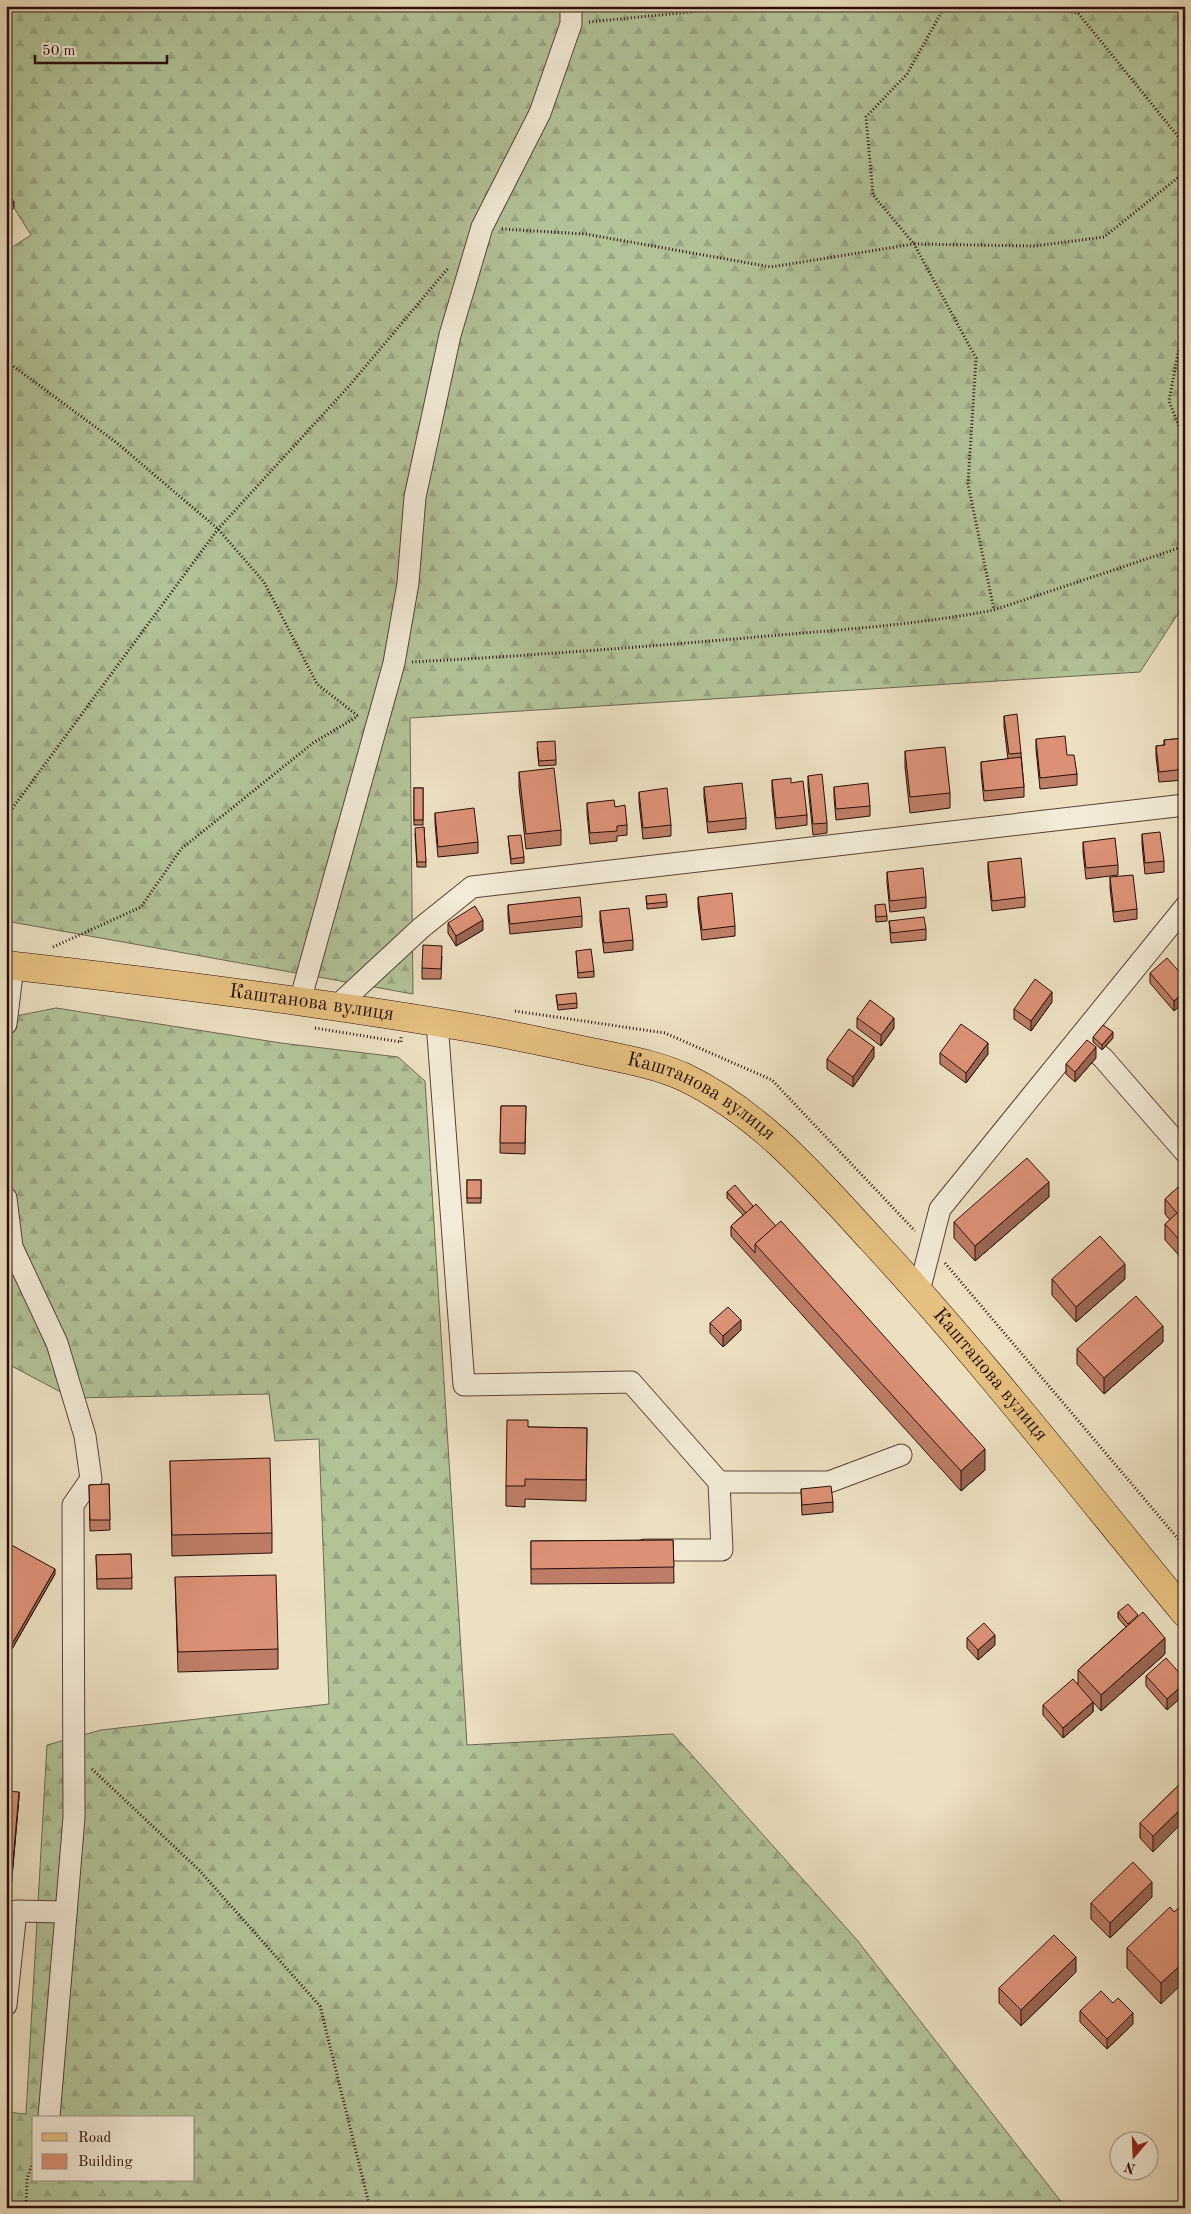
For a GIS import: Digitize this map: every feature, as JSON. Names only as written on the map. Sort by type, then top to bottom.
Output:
[{"type":"main road","name":"Каштанова вулиця","points":[[10,966],[300,1001],[437,1022],[560,1045],[658,1068],[682,1076],[723,1099],[759,1125],[792,1153],[919,1291],[1185,1613]]},
{"type":"street","points":[[300,1001],[394,663],[408,583],[415,498],[450,335],[482,227],[540,112],[571,15]]},
{"type":"street","points":[[337,1006],[421,928],[472,887],[1182,807]]},
{"type":"street","points":[[919,1291],[940,1209],[1185,907]]},
{"type":"street","points":[[6,1024],[10,966]]},
{"type":"street","points":[[437,1022],[464,1385],[631,1382],[719,1482],[722,1550],[626,1550]]},
{"type":"street","points":[[1079,1038],[1103,1058],[1185,1152]]},
{"type":"street","points":[[6,1198],[12,1247],[57,1343],[85,1436],[91,1478],[74,1505],[74,1818],[49,2116]]},
{"type":"street","points":[[719,1482],[829,1482],[901,1455]]},
{"type":"street","points":[[6,2005],[16,1911],[66,1912]]},
{"type":"path","points":[[712,10],[715,6]]},
{"type":"path","points":[[571,15],[712,10],[750,6]]},
{"type":"path","points":[[945,6],[907,74],[866,117],[873,195],[914,244],[976,358],[968,484],[994,610]]},
{"type":"path","points":[[1030,6],[1078,13],[1095,6]]},
{"type":"path","points":[[1078,13],[1185,145]]},
{"type":"path","points":[[482,227],[585,234],[771,267],[914,244],[1035,246],[1104,237],[1185,172]]},
{"type":"path","points":[[6,817],[218,529],[349,386],[450,265]]},
{"type":"path","points":[[1185,316],[1169,401],[1185,441]]},
{"type":"path","points":[[6,359],[117,443],[218,529],[264,582],[317,684],[358,716]]},
{"type":"path","points":[[394,663],[564,654],[865,628],[994,610],[1185,546]]},
{"type":"path","points":[[47,950],[141,907],[181,849],[313,743],[384,700]]},
{"type":"path","points":[[74,1752],[199,1870],[320,2006],[370,2208]]},
{"type":"path","points":[[26,2208],[26,2179],[32,2164]]},
{"type":"green space","points":[[6,6],[1185,6],[1185,603],[1140,672],[410,718],[413,994],[6,921],[6,251],[31,235],[6,195]]},
{"type":"green space","points":[[56,1008],[281,1043],[398,1057],[425,1081],[467,1745],[673,1734],[857,1940],[1066,2208],[6,2208],[6,2112],[26,2114],[47,1745],[101,1730],[329,1704],[319,1439],[275,1441],[269,1394],[72,1398],[6,1363],[6,1018]]},
{"type":"building","points":[[6,190],[14,202],[6,206]]},
{"type":"building","points":[[1017,714],[1021,753],[1009,754],[1004,716]]},
{"type":"building","points":[[1065,736],[1067,755],[1074,755],[1077,774],[1040,778],[1036,739]]},
{"type":"building","points":[[1185,738],[1185,769],[1159,772],[1156,746],[1165,745],[1164,740]]},
{"type":"building","points":[[555,741],[556,760],[539,761],[537,742]]},
{"type":"building","points":[[945,747],[950,793],[910,797],[905,751]]},
{"type":"building","points":[[1021,757],[1024,787],[984,791],[981,762]]},
{"type":"building","points":[[554,768],[561,830],[526,834],[519,772]]},
{"type":"building","points":[[822,774],[827,823],[813,824],[808,776]]},
{"type":"building","points":[[791,778],[791,783],[803,781],[807,815],[776,818],[772,780]]},
{"type":"building","points":[[742,783],[746,818],[708,822],[704,787]]},
{"type":"building","points":[[868,783],[870,806],[836,809],[834,787]]},
{"type":"building","points":[[414,788],[423,788],[423,820],[414,820]]},
{"type":"building","points":[[667,788],[671,825],[643,828],[639,792]]},
{"type":"building","points":[[614,800],[615,807],[625,805],[627,825],[617,826],[617,831],[590,833],[587,803]]},
{"type":"building","points":[[474,808],[478,842],[438,847],[435,813]]},
{"type":"building","points":[[424,827],[426,862],[417,862],[415,828]]},
{"type":"building","points":[[1160,832],[1164,861],[1145,863],[1142,834]]},
{"type":"building","points":[[521,835],[524,857],[511,859],[508,836]]},
{"type":"building","points":[[1115,838],[1118,865],[1086,868],[1083,842]]},
{"type":"building","points":[[1021,858],[1025,897],[992,901],[988,862]]},
{"type":"building","points":[[923,868],[926,897],[890,901],[887,872]]},
{"type":"building","points":[[1133,875],[1137,909],[1114,912],[1110,877]]},
{"type":"building","points":[[732,893],[735,926],[702,930],[698,897]]},
{"type":"building","points":[[666,894],[667,902],[647,904],[646,896]]},
{"type":"building","points":[[580,897],[582,916],[510,924],[508,905]]},
{"type":"building","points":[[885,904],[887,916],[876,917],[875,905]]},
{"type":"building","points":[[475,906],[483,920],[456,936],[448,923]]},
{"type":"building","points":[[629,908],[633,940],[604,943],[600,911]]},
{"type":"building","points":[[924,917],[926,929],[891,933],[889,921]]},
{"type":"building","points":[[423,945],[442,946],[441,969],[422,968]]},
{"type":"building","points":[[591,949],[594,971],[578,973],[576,951]]},
{"type":"building","points":[[1167,958],[1185,978],[1185,991],[1174,1001],[1150,973]]},
{"type":"building","points":[[1035,979],[1052,992],[1031,1021],[1014,1009]]},
{"type":"building","points":[[576,993],[577,1003],[558,1005],[556,995]]},
{"type":"building","points":[[870,1000],[894,1018],[881,1035],[857,1018]]},
{"type":"building","points":[[961,1024],[988,1043],[966,1073],[940,1053]]},
{"type":"building","points":[[1103,1025],[1113,1032],[1102,1045],[1093,1037]]},
{"type":"building","points":[[849,1029],[874,1047],[853,1077],[827,1059]]},
{"type":"building","points":[[1087,1040],[1096,1047],[1075,1072],[1066,1064]]},
{"type":"building","points":[[501,1106],[526,1106],[525,1143],[500,1143]]},
{"type":"building","points":[[1027,1158],[1049,1182],[975,1246],[954,1222]]},
{"type":"building","points":[[467,1180],[481,1180],[481,1198],[467,1198]]},
{"type":"building","points":[[1185,1181],[1185,1246],[1165,1224],[1177,1213],[1165,1199]]},
{"type":"building","points":[[735,1185],[753,1206],[746,1213],[727,1192]]},
{"type":"building","points":[[756,1204],[776,1226],[755,1244],[755,1253],[731,1226]]},
{"type":"building","points":[[781,1221],[985,1449],[961,1471],[755,1244]]},
{"type":"building","points":[[1100,1236],[1125,1264],[1076,1307],[1052,1279]]},
{"type":"building","points":[[1136,1296],[1163,1326],[1104,1378],[1077,1349]]},
{"type":"building","points":[[728,1307],[741,1320],[723,1336],[710,1323]]},
{"type":"building","points":[[507,1420],[528,1420],[528,1427],[587,1428],[586,1480],[525,1479],[525,1486],[506,1486]]},
{"type":"building","points":[[270,1458],[272,1533],[172,1535],[170,1461]]},
{"type":"building","points":[[109,1484],[110,1520],[90,1520],[89,1485]]},
{"type":"building","points":[[831,1486],[833,1502],[802,1505],[801,1489]]},
{"type":"building","points":[[673,1540],[674,1567],[531,1569],[531,1541]]},
{"type":"building","points":[[6,1542],[55,1569],[12,1644],[6,1641]]},
{"type":"building","points":[[131,1554],[132,1578],[97,1579],[96,1555]]},
{"type":"building","points":[[276,1575],[278,1649],[178,1652],[175,1577]]},
{"type":"building","points":[[1128,1604],[1138,1615],[1128,1624],[1118,1612]]},
{"type":"building","points":[[1143,1612],[1165,1638],[1101,1695],[1078,1670]]},
{"type":"building","points":[[984,1623],[995,1635],[978,1650],[967,1638]]},
{"type":"building","points":[[1166,1658],[1185,1679],[1185,1683],[1167,1699],[1146,1676]]},
{"type":"building","points":[[1073,1679],[1093,1702],[1063,1728],[1043,1705]]},
{"type":"building","points":[[1185,1779],[1185,1805],[1153,1836],[1140,1823]]},
{"type":"building","points":[[6,1791],[19,1792],[11,1884],[6,1884]]},
{"type":"building","points":[[1133,1862],[1152,1882],[1110,1923],[1091,1903]]},
{"type":"building","points":[[1185,1902],[1185,1961],[1161,1983],[1127,1948],[1170,1907],[1174,1912]]},
{"type":"building","points":[[1054,1935],[1076,1957],[1021,2010],[999,1988]]},
{"type":"building","points":[[1101,1991],[1113,2003],[1118,1998],[1133,2013],[1107,2039],[1080,2011]]}]
